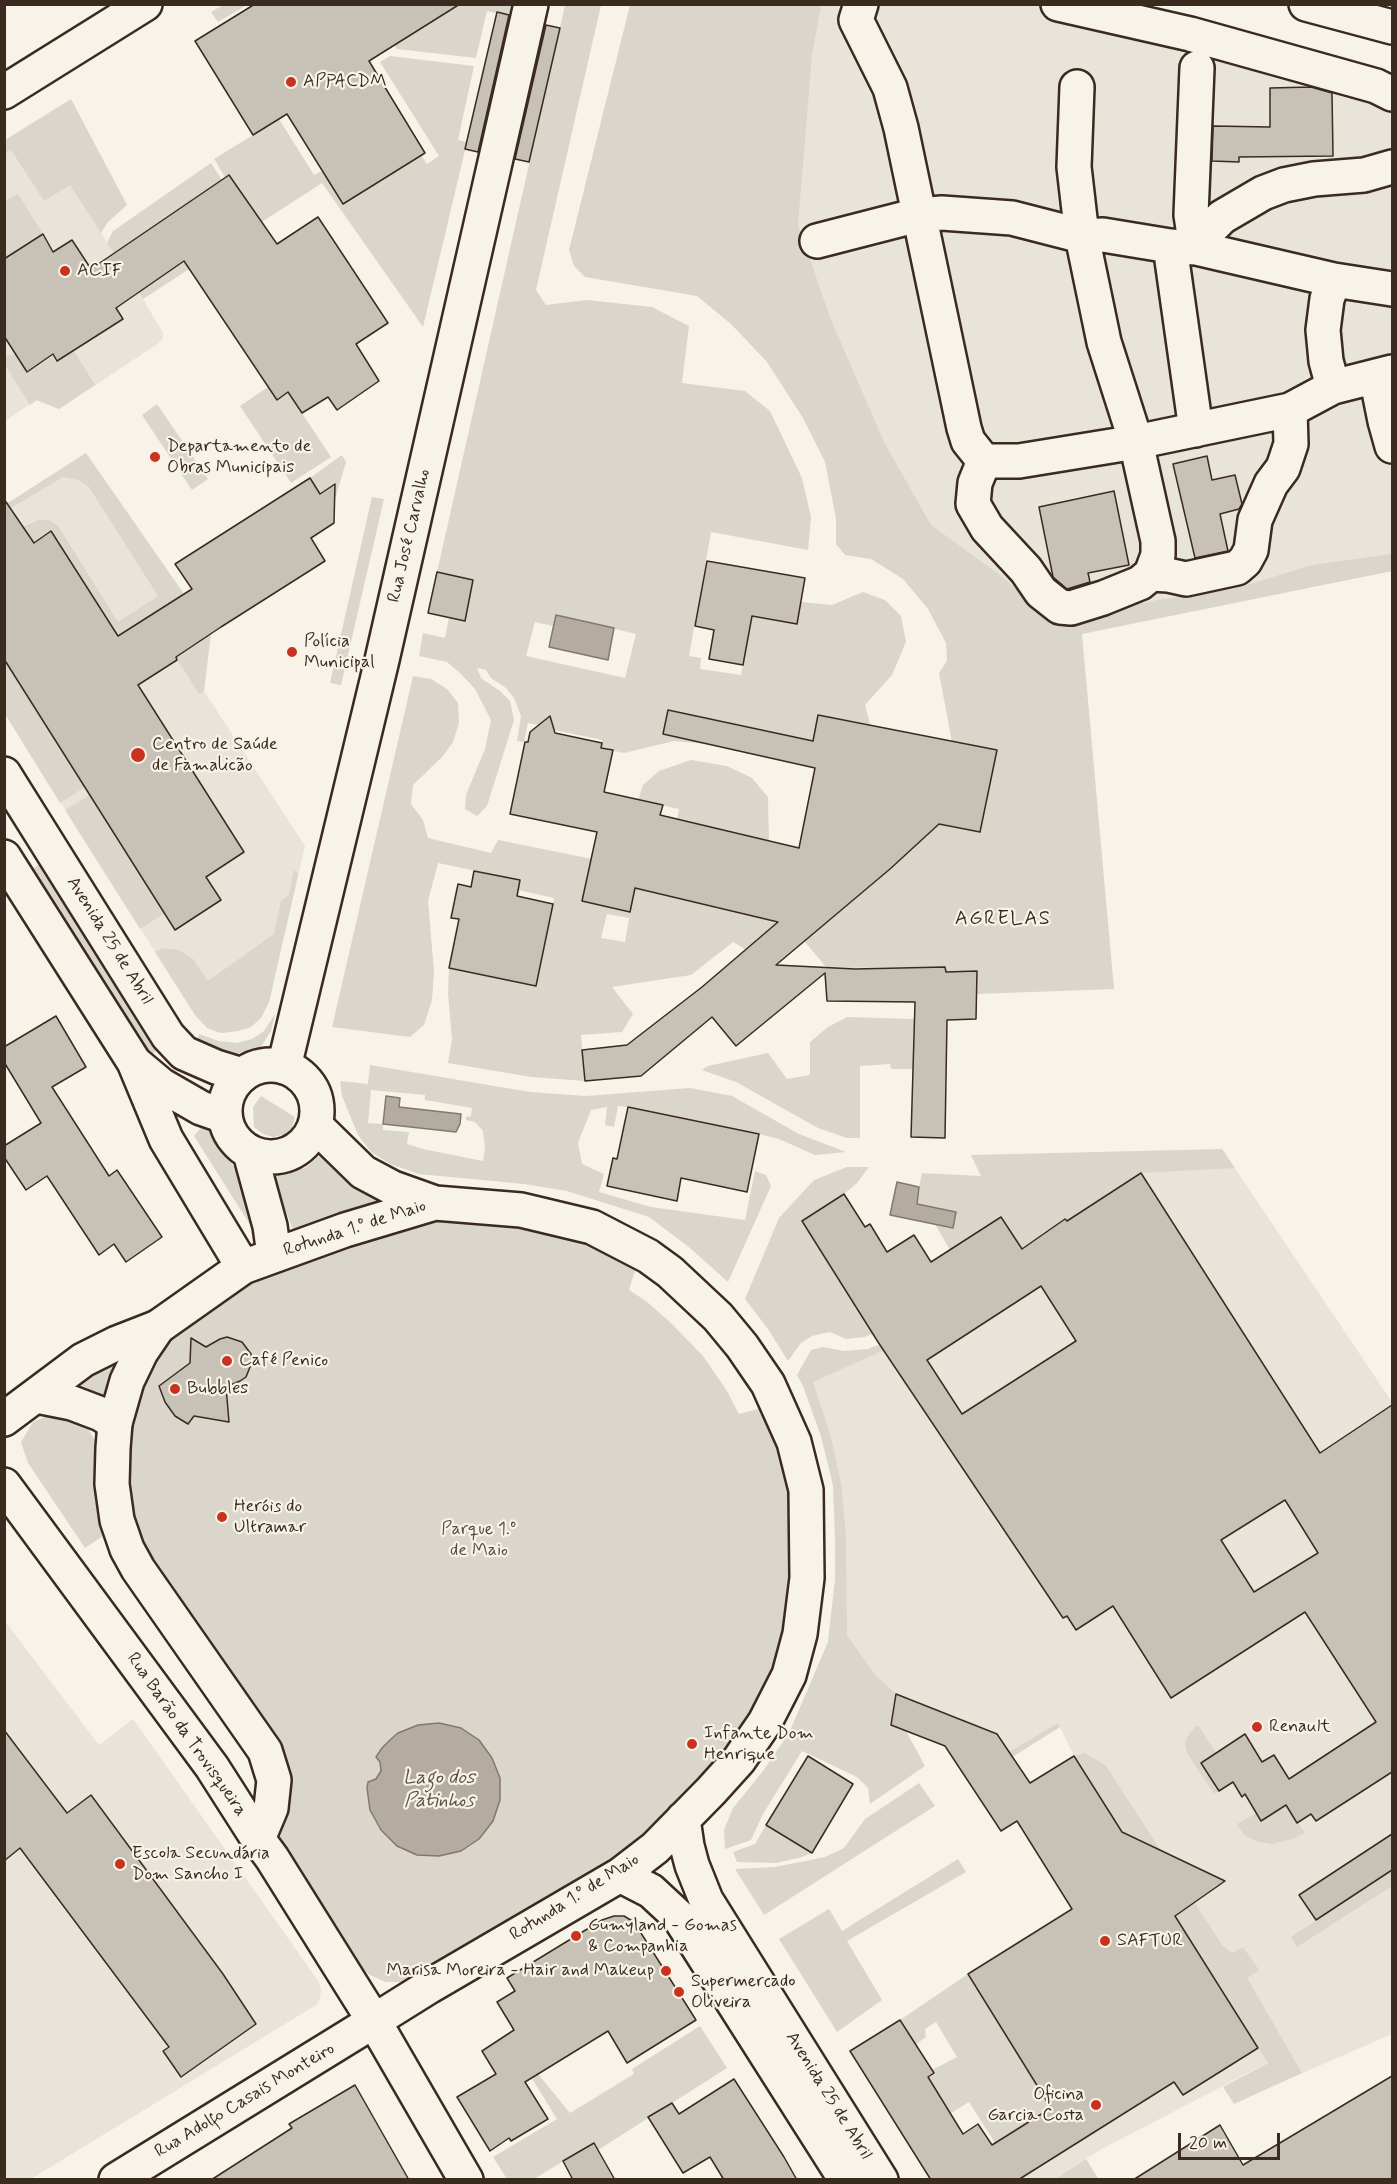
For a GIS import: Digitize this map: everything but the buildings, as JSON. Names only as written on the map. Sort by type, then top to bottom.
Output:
[{"type":"main road","points":[[4,92],[145,4]]},
{"type":"main road","name":"Rua José Carvalho","points":[[284,1067],[303,997],[382,660],[531,4]]},
{"type":"main road","points":[[861,4],[856,20],[890,88],[901,128],[964,428],[968,441],[984,460],[1019,461],[1136,442],[1290,410],[1333,387],[1384,374],[1385,421],[1392,446]]},
{"type":"main road","points":[[1058,4],[1121,12],[1376,86],[1392,94]]},
{"type":"main road","points":[[1306,4],[1392,27]]},
{"type":"main road","points":[[1196,430],[1183,247],[1191,215],[1197,68]]},
{"type":"main road","points":[[984,460],[975,483],[973,504],[987,528],[1026,570],[1041,591],[1060,607],[1071,608],[1103,598],[1140,583],[1151,574],[1158,555],[1158,541],[1136,442],[1104,342],[1082,236],[1074,167],[1077,87]]},
{"type":"main road","points":[[1183,247],[1208,231],[1222,217],[1263,193],[1284,185],[1364,175],[1392,167]]},
{"type":"main road","points":[[817,240],[918,215],[951,214],[1012,218],[1082,236],[1103,235],[1183,247],[1334,280],[1392,289]]},
{"type":"main road","points":[[1333,387],[1326,361],[1323,330],[1327,299],[1334,280]]},
{"type":"main road","points":[[1151,574],[1186,579],[1237,568],[1245,561],[1251,550],[1255,520],[1271,484],[1283,468],[1291,444],[1290,410]]},
{"type":"main road","name":"Avenida 25 de Abril","points":[[4,774],[168,1036],[184,1053],[242,1075]]},
{"type":"main road","points":[[43,836],[5,858],[134,1062],[166,1139],[243,1268]]},
{"type":"main road","points":[[134,1062],[161,1085],[201,1108],[224,1116]]},
{"type":"main road","points":[[262,1066],[284,1067],[297,1073],[308,1083],[315,1096],[317,1110],[315,1125],[308,1139],[296,1150],[282,1157],[266,1158],[250,1153],[237,1144],[228,1131],[224,1116],[225,1100],[231,1086],[242,1075],[262,1066]]},
{"type":"main road","points":[[315,1125],[363,1172],[393,1188],[435,1203]]},
{"type":"main road","points":[[250,1153],[270,1226],[274,1255]]},
{"type":"main road","name":"Rotunda 1.º de Maio","points":[[258,1839],[271,1808],[274,1780],[265,1751],[138,1569],[127,1549],[117,1520],[112,1484],[115,1423],[127,1381],[141,1352],[158,1327],[243,1268],[345,1230],[435,1203],[520,1210],[565,1219],[592,1227],[633,1246],[670,1272],[718,1317],[742,1346],[776,1399],[794,1442],[806,1490],[807,1578],[800,1634],[789,1674],[765,1722],[739,1760],[655,1848],[620,1875],[374,2021]]},
{"type":"main road","points":[[4,1419],[83,1360],[117,1343],[158,1327]]},
{"type":"main road","points":[[37,1396],[72,1403],[101,1414],[115,1423]]},
{"type":"main road","name":"Rua Barão da Trovisqueira","points":[[4,1485],[212,1767],[374,2021],[466,2180]]},
{"type":"main road","name":"Avenida 25 de Abril","points":[[683,1819],[687,1846],[724,1958],[795,2071],[881,2180]]},
{"type":"main road","name":"Avenida 25 de Abril","points":[[620,1875],[651,1891],[724,1958]]},
{"type":"main road","name":"Rua Adolfo Casais Monteiro","points":[[116,2180],[374,2021]]},
{"type":"main road","name":"Avenida 25 de Abril","points":[[795,2071],[846,2180]]},
{"type":"shaded area","points":[[746,5],[1070,5],[1392,82],[1392,571],[1063,638],[1013,655],[761,311]]},
{"type":"shaded area","name":"ACIF","points":[[5,140],[44,200],[70,184],[143,299],[163,333],[163,338],[159,343],[59,409],[36,400],[5,421]]},
{"type":"shaded area","name":"Centro de Saúde de Famalicão","points":[[86,453],[211,633],[204,691],[305,846],[269,1002],[261,1018],[251,1027],[238,1031],[221,1033],[207,1028],[195,1015],[5,714],[5,505]]},
{"type":"shaded area","points":[[1222,1149],[1392,1402],[1392,2034],[1282,2082],[1267,2063],[1100,2150],[1055,2179],[993,2179],[977,2155],[1227,1998],[1074,1756],[1060,1727],[1012,1757],[997,1734],[819,1665],[828,1642],[835,1580],[833,1485],[821,1436],[803,1386],[914,1337],[1022,1249],[1065,1219],[1068,1223],[1141,1173]]},
{"type":"shaded area","name":"Escola Secundária Dom Sancho I","points":[[4,1620],[99,1745],[133,1719],[319,1982],[321,1991],[316,2005],[31,2179],[4,2179]]},
{"type":"green space","points":[[223,5],[247,5],[218,22],[211,12]]},
{"type":"green space","points":[[460,5],[540,5],[536,22],[487,11],[476,58],[397,49],[394,45]]},
{"type":"green space","points":[[565,5],[601,5],[536,290],[546,305],[587,300],[652,307],[689,326],[682,383],[745,391],[770,411],[802,478],[811,517],[808,550],[711,532],[689,656],[701,658],[700,669],[741,675],[752,616],[797,624],[801,602],[832,605],[863,592],[885,600],[901,616],[906,642],[892,675],[865,705],[870,724],[818,715],[813,741],[712,719],[706,744],[674,741],[624,753],[601,748],[602,740],[554,730],[548,723],[538,725],[528,723],[524,742],[517,741],[521,716],[514,698],[506,688],[491,678],[486,670],[477,668],[481,678],[510,701],[514,720],[487,806],[477,816],[465,809],[466,795],[485,749],[491,720],[475,689],[460,673],[447,662],[419,656],[423,633],[445,638],[449,617],[465,621],[473,580],[437,572]],"holes":[[[556,615],[636,634],[625,678],[526,656],[535,622],[553,626]]]},
{"type":"green space","points":[[630,5],[821,5],[812,56],[798,225],[831,320],[885,444],[931,525],[1000,575],[1040,609],[1076,617],[1157,600],[1234,589],[1312,565],[1392,554],[1392,571],[1082,634],[1114,989],[977,994],[977,971],[946,972],[945,967],[827,968],[804,941],[764,974],[746,950],[733,942],[691,975],[612,987],[633,1014],[622,1032],[581,1035],[585,1081],[531,1077],[448,1063],[452,1039],[448,994],[449,968],[536,986],[554,898],[518,890],[520,880],[438,863],[428,901],[434,972],[432,1000],[424,1025],[410,1037],[332,1027],[413,676],[431,679],[447,689],[458,703],[459,723],[453,742],[443,756],[413,785],[411,804],[423,820],[428,838],[491,853],[498,840],[607,862],[816,931],[890,869],[892,861],[920,842],[936,827],[952,742],[939,673],[947,661],[946,643],[928,609],[903,579],[871,559],[845,555],[836,544],[836,519],[825,462],[803,418],[767,362],[731,324],[697,296],[585,277],[574,266],[569,250]],"holes":[[[587,877],[604,880],[599,904],[582,901]],[[607,914],[629,918],[625,942],[601,938]]]},
{"type":"green space","points":[[390,56],[474,66],[458,140],[467,142],[423,327],[322,183],[143,299],[107,243],[113,231],[211,163],[222,180],[127,245],[254,211],[229,175],[225,177],[214,159],[279,119],[314,175],[336,164],[421,155],[427,164],[439,156],[380,62]]},
{"type":"green space","points":[[71,99],[127,205],[108,222],[101,233],[70,185],[44,201],[11,150],[5,154],[5,140]]},
{"type":"green space","points":[[18,194],[43,234],[5,259],[4,201]]},
{"type":"green space","points":[[74,351],[95,385],[59,409],[37,400],[30,405],[5,365],[4,356],[16,354],[28,372],[54,355],[58,361]]},
{"type":"green space","points":[[268,387],[277,400],[288,392],[331,457],[291,483],[240,406]]},
{"type":"green space","points":[[157,404],[208,479],[192,490],[142,415]]},
{"type":"green space","points":[[86,453],[211,633],[204,691],[199,694],[150,616],[118,636],[52,532],[33,543],[23,527],[39,520],[49,520],[58,526],[118,622],[158,596],[89,487],[79,480],[63,477],[11,508],[8,503]]},
{"type":"green space","points":[[342,455],[346,462],[335,499],[328,489],[320,494],[310,478]]},
{"type":"green space","points":[[372,497],[384,499],[341,685],[330,683]]},
{"type":"green space","points":[[4,659],[85,787],[60,803],[5,714]]},
{"type":"green space","points":[[691,760],[727,766],[752,778],[768,797],[769,841],[677,819],[679,809],[638,800],[643,785],[659,771]]},
{"type":"green space","points":[[90,795],[165,913],[140,929],[65,810]]},
{"type":"green space","points":[[40,864],[51,865],[158,1048],[152,1055],[140,1054],[29,880],[33,869]]},
{"type":"green space","points":[[294,869],[298,875],[269,1002],[261,1018],[251,1027],[238,1031],[221,1033],[207,1028],[195,1015],[155,952],[163,948],[179,950],[193,959],[208,981],[274,934],[281,901],[289,895]]},
{"type":"green space","points":[[275,1014],[271,1031],[261,1047],[237,1054],[220,1055],[196,1047],[199,1034],[219,1041],[236,1043],[252,1039],[264,1031]]},
{"type":"green space","points":[[847,1017],[914,1019],[913,1069],[891,1069],[890,1064],[860,1066],[860,1138],[847,1138],[818,1128],[736,1082],[702,1070],[708,1066],[768,1053],[787,1079],[810,1075],[810,1042],[828,1027]]},
{"type":"green space","points":[[370,1065],[530,1092],[586,1096],[690,1088],[732,1096],[799,1134],[846,1152],[815,1155],[779,1139],[628,1107],[618,1106],[614,1127],[605,1125],[607,1107],[591,1110],[578,1143],[582,1164],[604,1174],[599,1192],[651,1207],[745,1220],[755,1171],[766,1175],[771,1186],[728,1282],[690,1248],[649,1217],[567,1191],[524,1184],[419,1174],[390,1164],[371,1152],[358,1135],[342,1096],[340,1081],[368,1084]],"holes":[[[371,1090],[425,1095],[425,1100],[472,1108],[471,1116],[466,1117],[466,1120],[475,1122],[483,1131],[485,1148],[483,1161],[407,1144],[409,1132],[383,1130],[383,1124],[368,1123]]]},
{"type":"green space","points":[[261,1096],[295,1117],[292,1128],[286,1134],[273,1137],[263,1134],[254,1127],[253,1107]]},
{"type":"green space","points":[[204,1124],[247,1186],[254,1213],[254,1231],[194,1136]]},
{"type":"green space","points":[[1222,1149],[1235,1168],[1141,1173],[1068,1223],[1065,1219],[1022,1249],[1001,1217],[950,1250],[935,1224],[953,1228],[916,1203],[922,1173],[981,1176],[971,1155]]},
{"type":"green space","points":[[324,1152],[394,1202],[295,1235],[274,1180],[275,1176],[305,1168]]},
{"type":"green space","points":[[847,1167],[869,1167],[857,1183],[844,1194],[802,1221],[873,1334],[846,1339],[830,1332],[812,1336],[801,1343],[788,1361],[768,1329],[745,1299],[779,1218],[814,1180]]},
{"type":"green space","name":"Parque 1.º de Maio","points":[[434,1216],[562,1227],[638,1261],[629,1290],[646,1301],[671,1323],[703,1356],[727,1391],[739,1414],[768,1406],[795,1492],[791,1629],[757,1718],[650,1835],[615,1859],[406,1982],[386,1982],[370,1975],[357,1965],[275,1841],[283,1795],[152,1572],[123,1494],[129,1411],[157,1354],[190,1322],[233,1292],[286,1264]]},
{"type":"green space","points":[[914,1337],[813,1382],[831,1437],[841,1484],[846,1536],[847,1635],[875,1675],[896,1694],[891,1725],[906,1731],[925,1766],[870,1804],[868,1788],[857,1777],[802,1751],[763,1814],[751,1840],[725,1849],[724,1830],[733,1808],[763,1771],[789,1733],[828,1642],[835,1580],[833,1485],[821,1436],[797,1375],[811,1350],[823,1347],[844,1351],[868,1349],[894,1339]]},
{"type":"green space","points":[[109,1357],[120,1360],[110,1399],[71,1388]]},
{"type":"green space","points":[[49,1415],[70,1415],[86,1426],[95,1440],[103,1536],[85,1548],[28,1463],[21,1442],[33,1422]]},
{"type":"green space","points":[[1058,1723],[1060,1727],[1012,1757],[1009,1752]]},
{"type":"green space","points":[[1198,1725],[1216,1753],[1219,1791],[1214,1794],[1187,1753],[1185,1742],[1191,1731]]},
{"type":"green space","points":[[1085,1753],[1106,1766],[1222,1945],[1232,1953],[1243,1947],[1259,1970],[1247,1978],[1302,2073],[1234,2104],[1223,2087],[1268,2063],[1074,1756]]},
{"type":"green space","points":[[919,1783],[935,1806],[764,1915],[735,1869],[775,1867],[825,1857],[844,1848],[865,1819]]},
{"type":"green space","points":[[1286,1805],[1305,1833],[1295,1838],[1272,1844],[1258,1842],[1244,1835],[1237,1824],[1256,1813],[1261,1821]]},
{"type":"green space","points":[[766,1825],[812,1853],[776,1863],[737,1862],[733,1852],[755,1844]]},
{"type":"green space","points":[[958,1859],[966,1872],[847,1941],[882,2000],[837,2032],[779,1939],[829,1909],[842,1931]]},
{"type":"green space","points":[[1392,1870],[1392,1886],[1297,1947],[1291,1937]]},
{"type":"green space","points":[[968,1974],[1051,2108],[995,2143],[969,2102],[951,2113],[928,2077],[934,2073],[932,2070],[957,2057],[936,2022],[925,2029],[926,2037],[915,2045],[900,2020]]},
{"type":"green space","points":[[700,2026],[727,2068],[598,2150],[593,2143],[534,2179],[507,2179],[493,2157],[557,2119],[515,2051],[538,2074],[570,2113],[634,2074],[632,2069]]},
{"type":"green space","points":[[1086,2159],[1098,2178],[1095,2180],[1055,2179]]},
{"type":"water","points":[[556,615],[614,628],[608,660],[549,647]]},
{"type":"water","points":[[386,1096],[400,1098],[399,1107],[461,1114],[460,1124],[456,1132],[383,1124]]},
{"type":"water","points":[[897,1182],[919,1187],[917,1204],[956,1212],[953,1228],[890,1215]]},
{"type":"water","name":"Lago dos Patinhos","points":[[439,1723],[461,1728],[479,1740],[492,1758],[500,1778],[500,1800],[493,1821],[479,1839],[461,1851],[439,1856],[417,1855],[397,1846],[381,1830],[370,1810],[368,1782],[376,1779],[381,1771],[380,1762],[376,1757],[398,1733],[418,1725]]},
{"type":"place","name":"APPACDM","points":[[291,82]]},
{"type":"place","name":"ACIF","points":[[65,271]]},
{"type":"place","name":"Departamento de Obras Municipais","points":[[155,457]]},
{"type":"place","name":"Polícia Municipal","points":[[292,652]]},
{"type":"place","name":"Centro de Saúde de Famalicão","points":[[138,755]]},
{"type":"place","name":"Café Penico","points":[[227,1361]]},
{"type":"place","name":"Bubbles","points":[[175,1389]]},
{"type":"place","name":"Heróis do Ultramar","points":[[222,1517]]},
{"type":"place","name":"Renault","points":[[1257,1727]]},
{"type":"place","name":"Infante Dom Henrique","points":[[692,1744]]},
{"type":"place","name":"Escola Secundária Dom Sancho I","points":[[120,1864]]},
{"type":"place","name":"Gumyland - Gomas & Companhia","points":[[576,1936]]},
{"type":"place","name":"SAFTUR","points":[[1105,1941]]},
{"type":"place","name":"Marisa Moreira - Hair and Makeup","points":[[666,1971]]},
{"type":"place","name":"Supermercado Oliveira","points":[[679,1992]]},
{"type":"place","name":"Oficina Garcia Costa","points":[[1096,2105]]},
{"type":"district","name":"AGRELAS","points":[[1003,920]]}]
